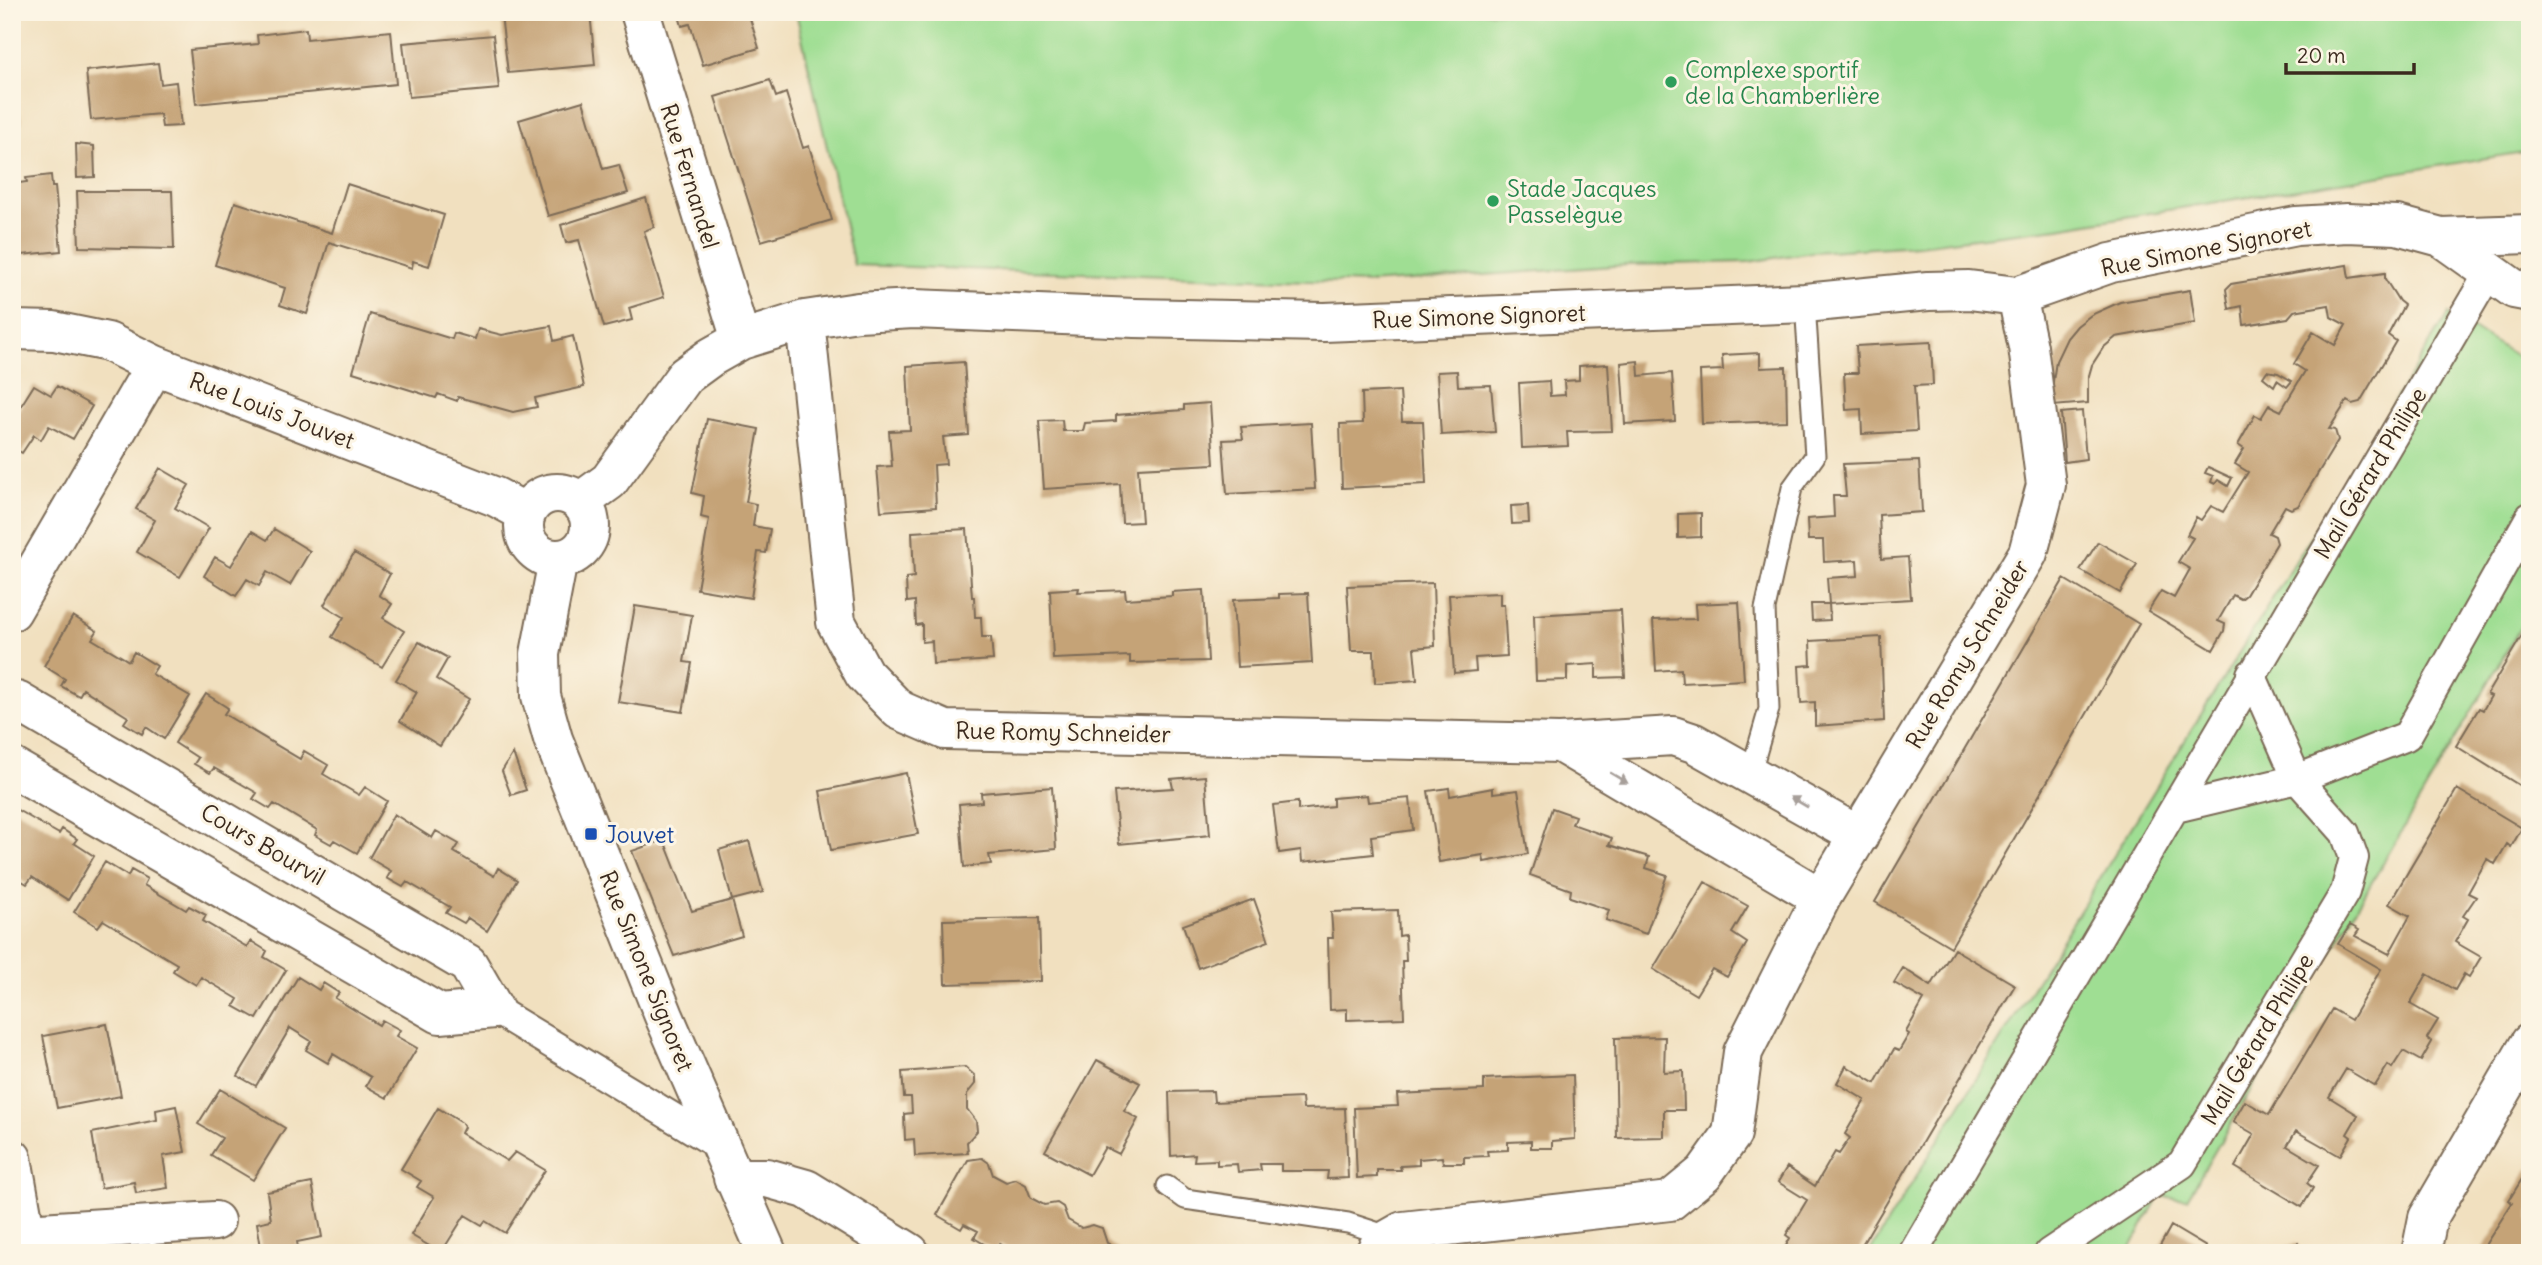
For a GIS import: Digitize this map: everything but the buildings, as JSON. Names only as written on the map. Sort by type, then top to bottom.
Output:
[{"type":"street","name":"Rue Fernandel","points":[[640,12],[741,340]]},
{"type":"street","name":"Rue Simone Signoret","points":[[580,502],[609,481],[685,376],[711,357],[741,340],[805,320],[858,312],[914,309],[1135,318],[1324,321],[1805,303],[1928,291],[1969,290],[2017,296],[2112,263],[2296,226],[2347,223],[2398,225],[2441,237],[2530,234]]},
{"type":"street","name":"Rue Simone Signoret","points":[[2441,237],[2514,289],[2530,292]]},
{"type":"street","points":[[2530,256],[2527,272],[2530,282]]},
{"type":"street","name":"Mail Gérard Philipe","points":[[1913,1253],[2490,271]]},
{"type":"street","name":"Rue Romy Schneider","points":[[1560,743],[1821,898],[2028,554],[2046,485],[2028,347],[2017,296]]},
{"type":"street","name":"Rue Romy Schneider","points":[[805,320],[836,622],[864,674],[899,710],[945,730],[1560,743],[1673,736],[1694,743],[1858,836]]},
{"type":"street","name":"Rue Louis Jouvet","points":[[12,330],[54,331],[108,342],[155,365],[496,497],[526,513]]},
{"type":"street","points":[[12,611],[155,365]]},
{"type":"street","points":[[551,493],[566,494],[580,502],[590,519],[589,538],[577,554],[558,560],[541,555],[530,545],[524,529],[526,513],[536,500],[551,493]]},
{"type":"street","points":[[2176,808],[2297,779],[2407,736],[2530,517]]},
{"type":"street","name":"Rue Simone Signoret","points":[[558,560],[540,653],[541,696],[553,739],[664,1016],[767,1253]]},
{"type":"street","name":"Mail Gérard Philipe","points":[[2049,1253],[2182,1164],[2345,891],[2354,858],[2345,833],[2297,779],[2251,674]]},
{"type":"street","name":"Cours Bourvil","points":[[12,701],[29,708],[468,964],[494,1009],[726,1162]]},
{"type":"street","points":[[12,767],[440,1014],[494,1009]]},
{"type":"street","points":[[1383,1245],[1403,1231],[1670,1201],[1704,1173],[1732,1134],[1743,1052],[1821,898]]},
{"type":"street","points":[[2421,1253],[2428,1218],[2530,1043]]},
{"type":"street","points":[[12,1158],[27,1243],[215,1221]]},
{"type":"street","points":[[726,1162],[806,1189],[910,1253]]},
{"type":"lane","points":[[1750,775],[1769,709],[1765,609],[1792,488],[1815,456],[1805,303]]},
{"type":"lane","points":[[1167,1186],[1185,1199],[1348,1223],[1383,1245]]},
{"type":"green space","name":"Complexe sportif de la Chamberlière","points":[[796,12],[2530,12],[2530,151],[2058,228],[1918,245],[1813,252],[1748,262],[1628,265],[1368,283],[854,265]]},
{"type":"green space","points":[[2448,314],[2530,364],[2530,611],[2187,1199],[2159,1196],[2128,1253],[1869,1253]]},
{"type":"place","name":"Complexe sportif de la Chamberlière","points":[[1671,82]]},
{"type":"place","name":"Stade Jacques Passelègue","points":[[1493,201]]},
{"type":"place","name":"Jouvet","points":[[591,834]]}]
